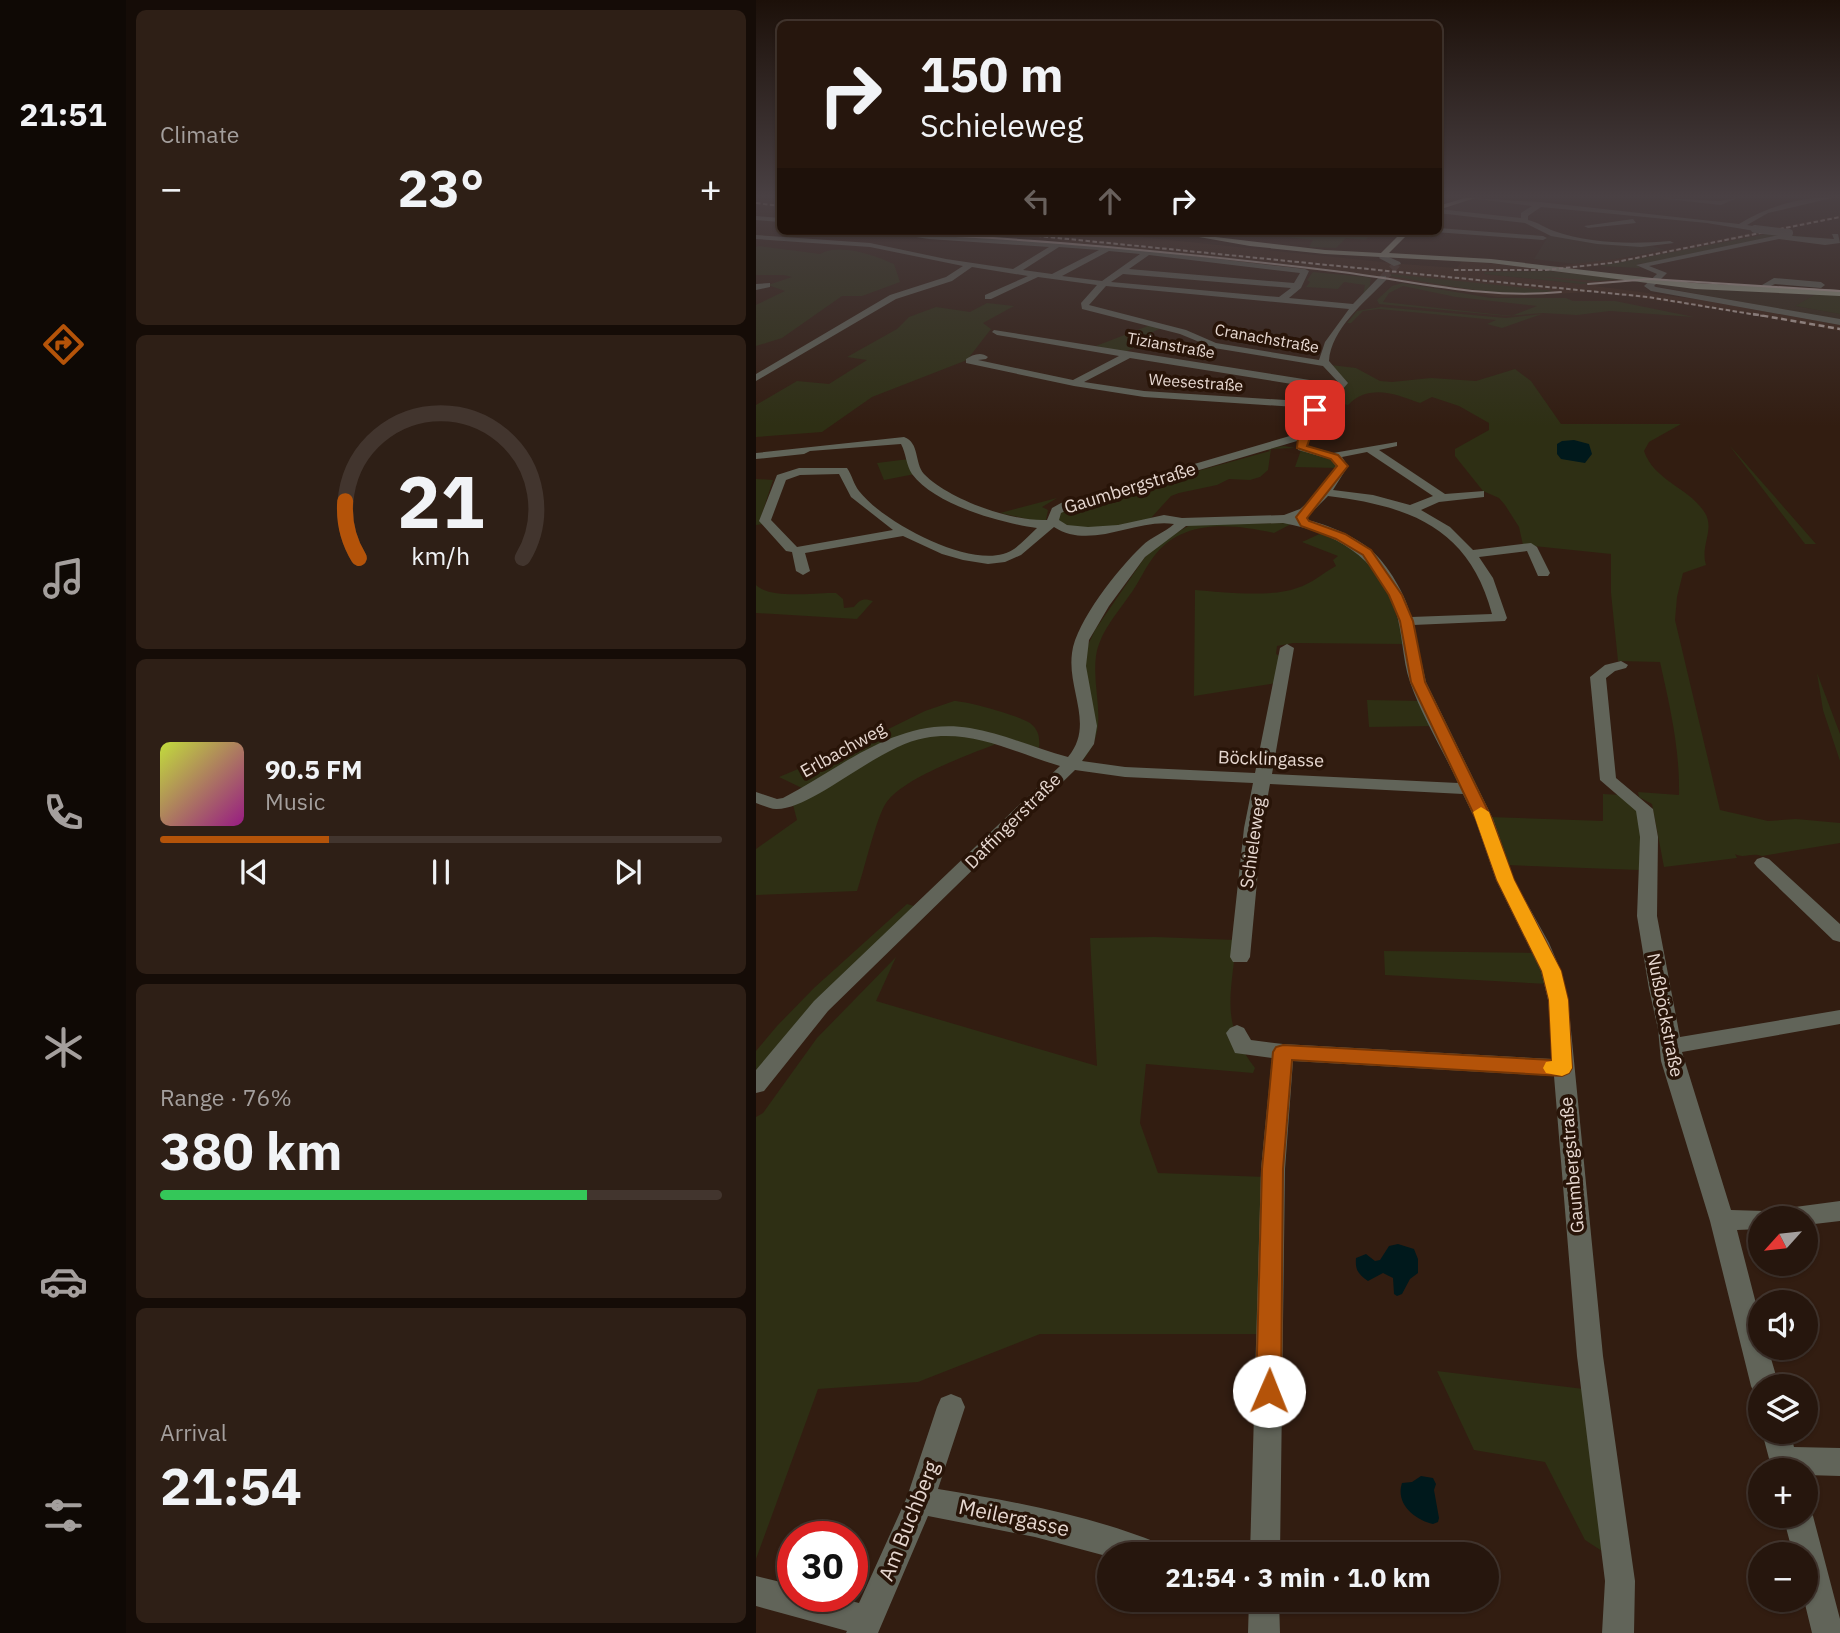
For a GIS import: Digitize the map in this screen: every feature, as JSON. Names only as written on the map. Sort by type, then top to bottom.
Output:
[{"type":"main road","points":[[1622,274],[1715,287],[1840,291]]},
{"type":"main road","points":[[1657,278],[1840,291]]},
{"type":"street","points":[[756,378],[892,297],[949,279],[955,274]]},
{"type":"street","points":[[988,297],[1038,274]]},
{"type":"street","points":[[1039,274],[1104,284],[1355,307]]},
{"type":"street","points":[[1015,295],[1057,274]]},
{"type":"street","name":"Cranachstraße","points":[[1117,274],[1085,303],[1085,307],[1184,332],[1214,345],[1326,364]]},
{"type":"street","points":[[1159,274],[1298,286]]},
{"type":"street","points":[[1281,300],[1298,286],[1304,274]]},
{"type":"street","points":[[1660,274],[1648,286],[1657,290],[1840,322]]},
{"type":"street","points":[[1303,519],[1342,466],[1334,457],[1303,442],[1318,405],[1343,383],[1341,377],[1326,364],[1324,351],[1355,307],[1383,278]]},
{"type":"street","points":[[1766,285],[1774,281],[1821,285]]},
{"type":"street","points":[[756,287],[767,285]]},
{"type":"street","name":"Tizianstraße","points":[[997,332],[1339,388]]},
{"type":"street","name":"Weesestraße","points":[[1074,383],[1129,354]]},
{"type":"street","name":"Weesestraße","points":[[984,357],[969,361],[1094,388],[1154,395],[1318,405]]},
{"type":"street","points":[[756,456],[904,440],[908,444],[915,470],[931,486],[982,511],[1051,524]]},
{"type":"street","name":"Gaumbergstraße","points":[[1303,442],[1280,444],[1064,506],[1053,514],[1051,524],[1088,531],[1118,529],[1160,520],[1182,522],[1303,519],[1367,553],[1387,580],[1406,621],[1418,682],[1484,819],[1505,880],[1551,971],[1558,1000],[1562,1068],[1590,1356],[1620,1581],[1618,1633]]},
{"type":"street","points":[[1334,457],[1342,453],[1393,444]]},
{"type":"street","points":[[1370,449],[1440,495]]},
{"type":"street","points":[[791,548],[765,521],[779,481],[799,472],[843,470],[857,496],[903,532],[938,547],[992,560],[1009,557],[1051,524]]},
{"type":"street","points":[[1324,492],[1375,499],[1411,509],[1445,531],[1472,554],[1492,589],[1500,618],[1406,621]]},
{"type":"street","points":[[1411,509],[1437,499],[1480,494]]},
{"type":"street","name":"Daffingerstraße","points":[[756,1085],[821,1006],[1071,764],[1082,750],[1089,730],[1079,670],[1079,649],[1085,633],[1139,556],[1153,543],[1177,529],[1182,522]]},
{"type":"street","points":[[803,571],[797,553],[801,550],[903,532]]},
{"type":"street","points":[[1472,554],[1531,547],[1543,573]]},
{"type":"street","name":"Schieleweg","points":[[1240,957],[1253,828],[1287,648]]},
{"type":"street","name":"Nußböckstraße","points":[[1621,665],[1610,668],[1598,677],[1608,780],[1644,809],[1649,837],[1647,916],[1672,1061],[1722,1221],[1762,1374]]},
{"type":"street","name":"Erlbachweg","points":[[756,797],[776,804],[788,802],[893,742],[936,732],[986,734],[1071,764]]},
{"type":"street","name":"Böcklingasse","points":[[1071,764],[1125,772],[1469,789]]},
{"type":"street","points":[[1763,863],[1840,935]]},
{"type":"street","points":[[1670,1044],[1690,1045],[1840,1017]]},
{"type":"street","points":[[1237,1033],[1243,1047],[1283,1052],[1562,1068]]},
{"type":"street","points":[[1265,1542],[1273,1169],[1283,1052]]},
{"type":"street","points":[[1818,1213],[1840,1211]]},
{"type":"street","points":[[1722,1221],[1748,1220]]},
{"type":"street","name":"Am Buchberg","points":[[865,1627],[920,1500],[951,1407]]},
{"type":"street","points":[[1818,1463],[1840,1462]]},
{"type":"street","name":"Meilergasse","points":[[920,1500],[991,1512],[1112,1542]]},
{"type":"street","points":[[1801,1528],[1828,1633]]},
{"type":"street","points":[[756,1591],[865,1627]]},
{"type":"street","points":[[1264,1612],[1264,1633]]},
{"type":"shaded area","points":[[1353,274],[1381,274],[1485,292],[1520,293],[1552,291],[1384,274],[1487,274],[1581,284],[1534,277],[1538,274],[1598,281],[1622,279],[1634,281],[1595,286],[1701,300],[1840,325],[1840,331],[1758,315],[1628,296],[1591,292],[1498,297]]},
{"type":"shaded area","points":[[1664,284],[1816,294],[1796,306],[1840,314],[1840,320],[1655,286]]},
{"type":"green space","points":[[897,274],[900,282],[862,296],[842,296],[782,338],[756,346],[756,305],[785,291],[768,285],[792,277],[756,275]]},
{"type":"green space","points":[[1311,274],[1371,278],[1369,290],[1363,295],[1365,285],[1344,282],[1338,289],[1306,287],[1310,282],[1307,280]]},
{"type":"green space","points":[[1393,274],[1555,291],[1492,292],[1389,276]]},
{"type":"green space","points":[[1486,274],[1578,274],[1622,279],[1598,281],[1534,276],[1591,283]]},
{"type":"green space","points":[[1402,283],[1491,298],[1615,301],[1694,317],[1610,311],[1577,315],[1543,313],[1512,316],[1537,306],[1456,297],[1403,286],[1389,293],[1383,302],[1509,316],[1379,304],[1377,300],[1392,286]]},
{"type":"green space","points":[[1816,294],[1840,295],[1840,314],[1795,306]]},
{"type":"green space","points":[[987,303],[1014,306],[983,323],[991,329],[967,360],[872,397],[822,432],[756,437],[756,405],[797,381],[829,384],[867,360],[847,357],[897,329],[909,317],[936,307],[970,312]]},
{"type":"green space","points":[[1381,307],[1506,318],[1542,314],[1502,328],[1487,324],[1496,320],[1379,309],[1363,311],[1351,323],[1347,323],[1357,311]]},
{"type":"green space","points":[[1153,324],[1163,327],[1151,333],[1151,340],[1125,352],[1096,346]]},
{"type":"green space","points":[[1331,365],[1356,368],[1380,381],[1392,382],[1431,378],[1476,381],[1515,369],[1531,381],[1561,424],[1681,424],[1649,442],[1644,451],[1656,470],[1691,497],[1708,519],[1706,565],[1683,573],[1675,620],[1720,810],[1768,821],[1796,819],[1840,823],[1840,843],[1762,856],[1735,854],[1737,858],[1664,867],[1652,804],[1639,797],[1638,792],[1679,795],[1674,728],[1660,662],[1618,661],[1611,593],[1611,554],[1523,545],[1519,527],[1505,505],[1499,498],[1483,491],[1455,456],[1455,449],[1489,430],[1489,423],[1459,406],[1432,397],[1420,403],[1392,394],[1374,392],[1356,398],[1348,405],[1325,401],[1342,386]]},
{"type":"green space","points":[[1729,445],[1739,456],[1816,544],[1805,544]]},
{"type":"green space","points":[[1284,446],[1295,448],[1271,449],[1268,470],[1260,477],[1250,480],[1229,479],[1217,485],[1171,496],[1150,519],[1116,528],[1070,527],[1057,520],[1057,515],[1064,508],[1270,451],[1267,449]]},
{"type":"green space","points":[[1301,450],[1334,460],[1337,468],[1295,467]]},
{"type":"green space","points":[[909,459],[915,474],[884,480],[877,463]]},
{"type":"green space","points":[[756,479],[773,480],[761,517],[763,524],[756,525]]},
{"type":"green space","points":[[1057,498],[1042,507],[1048,510],[1046,520],[1041,522],[1000,513]]},
{"type":"green space","points":[[1293,523],[1274,533],[1226,526],[1195,529],[1167,543],[1155,555],[1109,624],[1098,647],[1095,670],[1098,724],[1096,737],[1090,750],[1081,762],[1094,741],[1096,732],[1085,667],[1087,647],[1095,630],[1145,557],[1165,539],[1192,524]]},
{"type":"green space","points":[[1324,532],[1354,547],[1374,568],[1393,604],[1405,644],[1293,643],[1277,646],[1276,654],[1281,657],[1277,683],[1194,696],[1195,590],[1260,594],[1302,586],[1336,566],[1333,560],[1338,556],[1302,542]]},
{"type":"green space","points":[[756,585],[763,590],[783,594],[836,593],[843,599],[844,608],[854,607],[862,600],[873,601],[857,619],[756,613]]},
{"type":"green space","points":[[1817,673],[1840,734],[1840,761],[1823,710]]},
{"type":"green space","points":[[1367,700],[1422,701],[1434,726],[1369,727]]},
{"type":"green space","points":[[954,701],[993,709],[1030,723],[1038,734],[1039,748],[988,732],[928,730],[804,789],[779,777],[860,743],[925,711]]},
{"type":"green space","points":[[944,734],[1001,742],[922,775],[895,793],[886,803],[878,820],[857,891],[756,895],[756,849],[797,820],[793,805],[904,741]]},
{"type":"green space","points":[[1603,794],[1621,795],[1637,805],[1642,821],[1640,870],[1507,865],[1490,817],[1603,821]]},
{"type":"green space","points":[[907,904],[914,906],[814,1004],[756,1076],[756,1051],[777,1026],[814,988]]},
{"type":"green space","points":[[1090,938],[1236,940],[1231,992],[1232,1021],[1236,1036],[1255,1068],[1253,1073],[1146,1064],[1140,1123],[1158,1173],[1266,1177],[1262,1334],[1040,1334],[918,1382],[818,1389],[756,1559],[756,1117],[763,1113],[817,1038],[896,957],[876,1001],[1097,1066]]},
{"type":"green space","points":[[1384,951],[1536,953],[1548,984],[1385,975]]},
{"type":"green space","points":[[1437,1371],[1584,1389],[1605,1553],[1585,1540],[1545,1462],[1474,1450]]},
{"type":"water","points":[[1574,440],[1589,444],[1592,454],[1585,463],[1561,459],[1557,454],[1557,444]]},
{"type":"water","points":[[1398,1244],[1414,1249],[1418,1259],[1418,1273],[1410,1279],[1402,1294],[1397,1296],[1394,1294],[1393,1278],[1383,1273],[1368,1281],[1358,1271],[1356,1258],[1366,1254],[1375,1261],[1380,1260],[1389,1246]]},
{"type":"water","points":[[1421,1476],[1433,1478],[1436,1484],[1434,1490],[1439,1518],[1438,1522],[1433,1524],[1413,1515],[1401,1498],[1402,1483],[1412,1482]]},
{"type":"tunnel","points":[[1383,278],[1387,274]]},
{"type":"tram line","points":[[1355,274],[1475,291],[1532,294],[1561,292]]},
{"type":"tram line","points":[[1588,284],[1650,279],[1840,291]]},
{"type":"railway","points":[[1420,274],[1648,297],[1763,316]]},
{"type":"railway","points":[[1753,314],[1840,329]]},
{"type":"slow traffic","points":[[1481,812],[1505,880],[1551,971],[1558,1000],[1562,1068],[1553,1068]]},
{"type":"route","points":[[1269,1391],[1273,1169],[1283,1052],[1562,1068],[1558,1000],[1551,971],[1505,880],[1484,819],[1418,682],[1406,621],[1395,595],[1367,553],[1355,544],[1305,523],[1301,517],[1301,514],[1317,502],[1342,466],[1342,462],[1334,457],[1302,448],[1303,438],[1315,410]]}]
